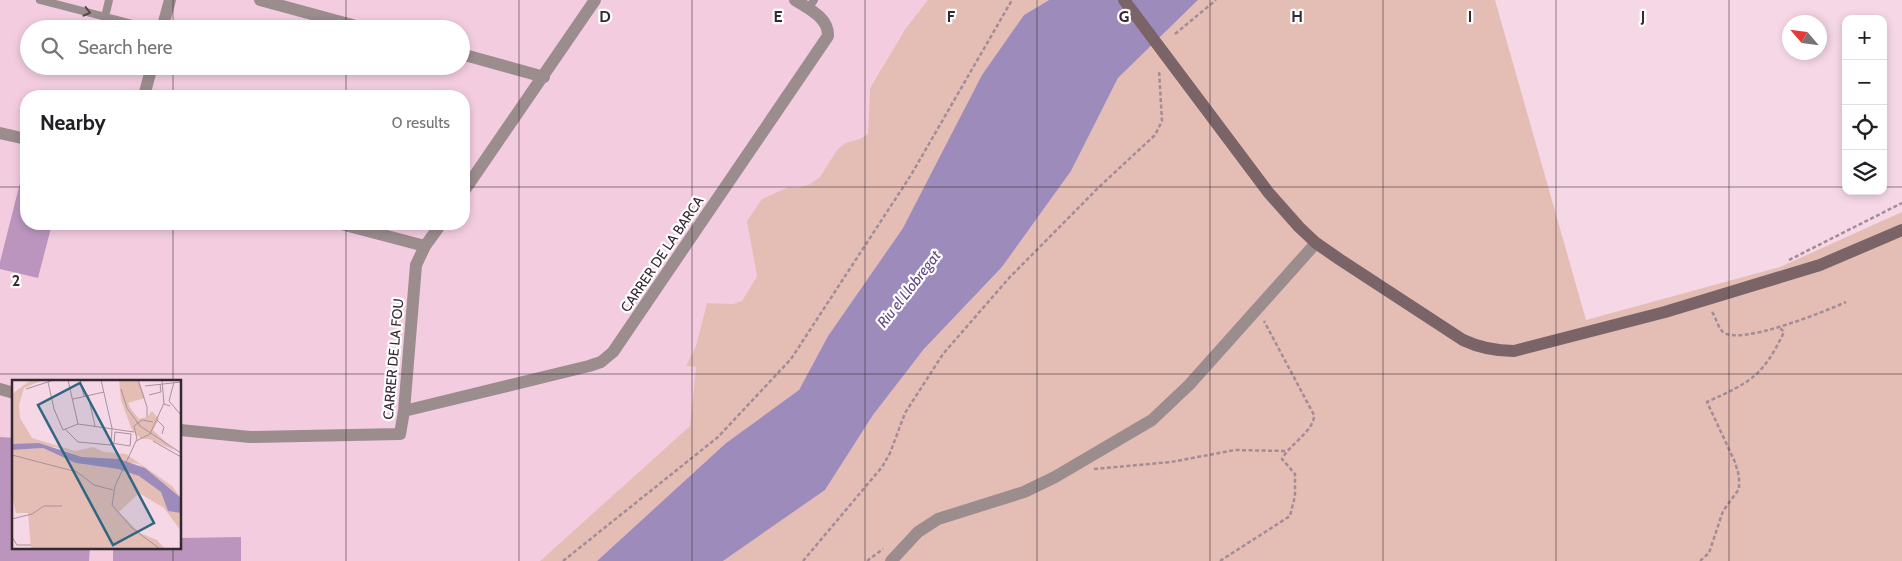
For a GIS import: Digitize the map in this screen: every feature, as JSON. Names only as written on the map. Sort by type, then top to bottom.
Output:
[{"type":"main road","points":[[1124,0],[1268,192],[1299,227],[1316,243],[1463,340],[1478,346],[1494,350],[1514,351],[1530,348],[1704,300],[1820,265],[1902,230]]},
{"type":"street","points":[[164,20],[170,0]]},
{"type":"street","points":[[260,0],[333,20]]},
{"type":"street","points":[[470,182],[595,0]]},
{"type":"street","name":"CARRER DE LA BARCA","points":[[404,411],[589,366],[601,362],[613,352],[828,36],[829,28],[826,22],[811,5],[795,0]]},
{"type":"street","points":[[470,56],[544,77]]},
{"type":"street","points":[[146,90],[150,75]]},
{"type":"street","points":[[0,133],[20,138]]},
{"type":"street","points":[[364,230],[426,246]]},
{"type":"street","name":"CARRER DE LA FOU","points":[[181,430],[250,437],[400,434],[404,411],[416,265],[437,230]]},
{"type":"street","points":[[891,561],[918,532],[938,520],[1024,492],[1055,477],[1152,420],[1189,385],[1316,243]]},
{"type":"lane","points":[[40,0],[69,4],[117,20]]},
{"type":"lane","points":[[105,17],[109,0]]},
{"type":"path","points":[[563,561],[718,438],[791,359],[911,175],[1012,0]]},
{"type":"path","points":[[1175,34],[1216,0]]},
{"type":"path","points":[[803,561],[882,468],[905,413],[943,354],[1009,278],[1099,187],[1155,135],[1162,120],[1159,70]]},
{"type":"path","points":[[1788,275],[1785,267],[1790,259],[1902,203]]},
{"type":"path","points":[[1704,300],[1722,331],[1730,336],[1778,327],[1818,314],[1846,302]]},
{"type":"path","points":[[1220,561],[1290,516],[1295,496],[1294,474],[1282,458],[1286,451],[1310,428],[1314,420],[1314,416],[1258,308]]},
{"type":"path","points":[[1700,561],[1709,553],[1723,511],[1739,488],[1735,462],[1707,402],[1749,382],[1763,370],[1784,332],[1778,327]]},
{"type":"path","points":[[1091,470],[1171,462],[1235,450],[1286,451]]},
{"type":"shaded area","points":[[0,0],[928,0],[906,28],[870,87],[868,134],[860,139],[845,143],[837,150],[820,177],[810,184],[799,188],[789,187],[748,221],[757,275],[743,301],[733,304],[707,303],[696,346],[686,366],[696,367],[690,426],[540,561],[0,561]]},
{"type":"shaded area","points":[[928,0],[1049,0],[1024,15],[903,228],[828,336],[799,390],[726,443],[597,561],[540,561],[690,426],[696,367],[686,366],[696,346],[707,303],[733,304],[742,301],[757,276],[747,221],[762,199],[789,187],[799,188],[810,184],[820,177],[837,150],[845,143],[860,139],[868,134],[870,88],[906,28]]},
{"type":"shaded area","points":[[1198,0],[1495,0],[1586,320],[1780,267],[1902,212],[1902,561],[723,561],[825,490],[873,415],[924,349],[1002,267],[1071,171],[1118,78]]},
{"type":"water","name":"Riu el Llobregat","points":[[1049,0],[1198,0],[1118,78],[1071,171],[1002,267],[924,349],[873,415],[825,490],[723,561],[597,561],[726,443],[799,390],[828,336],[903,228],[982,75],[1024,15]]},
{"type":"building","points":[[20,183],[20,230],[50,230],[38,278],[0,269],[0,262]]},
{"type":"building","points":[[0,437],[12,438],[12,548],[90,548],[89,561],[0,561]]},
{"type":"building","points":[[241,537],[241,561],[113,561],[113,548],[181,548],[181,538]]}]
